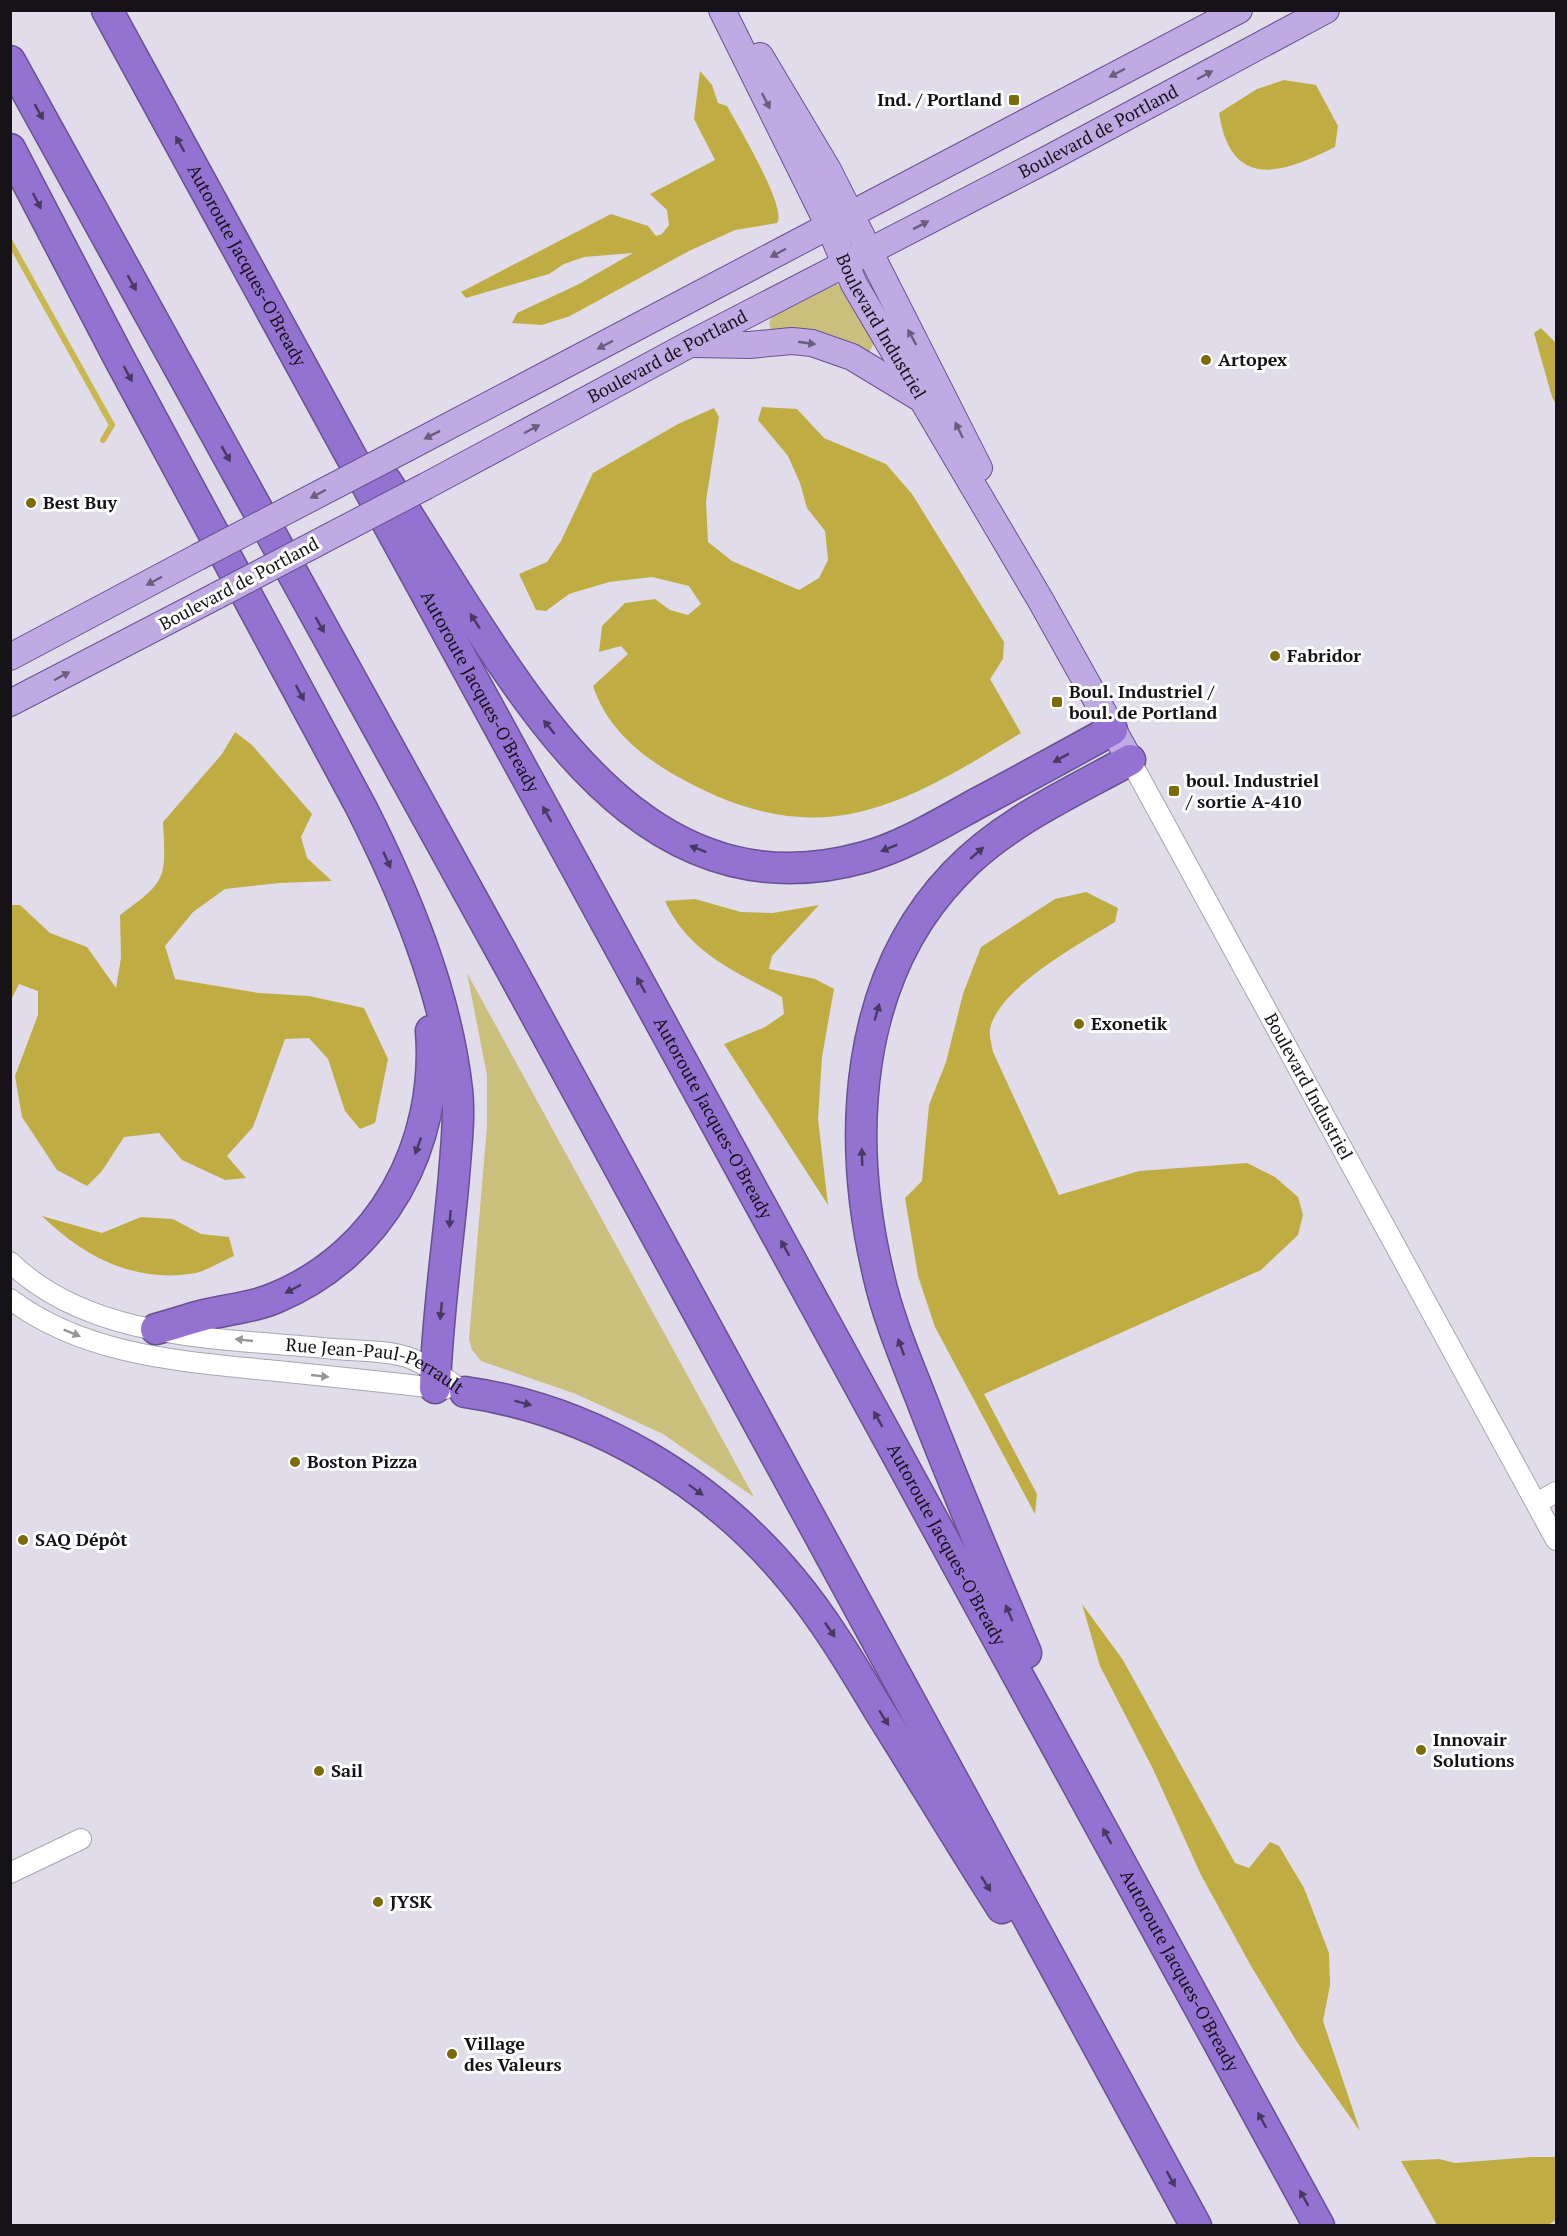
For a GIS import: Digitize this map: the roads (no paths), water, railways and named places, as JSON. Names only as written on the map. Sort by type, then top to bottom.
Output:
[{"type":"highway","name":"Autoroute Jacques-O'Bready","points":[[107,10],[1319,2226]]},
{"type":"highway","points":[[10,61],[505,959],[1196,2226]]},
{"type":"highway","points":[[10,149],[118,356],[369,823],[415,930],[445,1029],[457,1090],[449,1231],[435,1380]]},
{"type":"highway","points":[[239,250],[520,690],[563,745],[600,785],[638,817],[664,833],[700,850],[743,862],[791,866],[853,860],[884,851],[923,832],[1113,730]]},
{"type":"highway","points":[[1088,1802],[945,1461],[888,1309],[874,1256],[865,1197],[862,1109],[866,1057],[881,998],[900,951],[930,904],[955,873],[996,837],[1130,760]]},
{"type":"highway","points":[[156,1329],[206,1314],[257,1304],[287,1293],[316,1276],[346,1253],[391,1202],[419,1146],[431,1089],[430,1017],[415,930]]},
{"type":"highway","points":[[465,1392],[514,1400],[549,1411],[619,1441],[704,1496],[779,1565],[834,1636],[995,1898],[1146,2133]]},
{"type":"main road","name":"Boulevard Industriel","points":[[722,10],[840,220],[869,252],[1059,633]]},
{"type":"main road","name":"Boulevard Industriel","points":[[733,10],[828,170],[840,220],[845,263],[854,284],[918,397],[1059,633],[1130,760]]},
{"type":"main road","points":[[10,657],[1239,10]]},
{"type":"main road","name":"Boulevard de Portland","points":[[10,703],[426,486],[690,344],[1326,10]]},
{"type":"main road","points":[[690,344],[749,345],[792,341],[812,343],[852,357],[918,397]]},
{"type":"street","name":"Boulevard Industriel","points":[[1130,760],[1495,1432],[1557,1540]]},
{"type":"street","name":"Rue Jean-Paul-Perrault","points":[[10,1262],[41,1287],[80,1308],[111,1320],[156,1329],[407,1357],[435,1380],[465,1392]]},
{"type":"street","name":"Rue Jean-Paul-Perrault","points":[[10,1299],[67,1331],[144,1355],[190,1363],[435,1380]]},
{"type":"street","points":[[1537,1503],[1557,1492]]},
{"type":"street","points":[[10,1872],[81,1839]]},
{"type":"waterway","points":[[10,242],[112,425],[103,440]]},
{"type":"place","name":"Ind. / Portland","points":[[1014,100]]},
{"type":"place","name":"Artopex","points":[[1206,360]]},
{"type":"place","name":"Best Buy","points":[[31,503]]},
{"type":"place","name":"Fabridor","points":[[1275,656]]},
{"type":"place","name":"Boul. Industriel / boul. de Portland","points":[[1057,702]]},
{"type":"place","name":"boul. Industriel / sortie A-410","points":[[1174,791]]},
{"type":"place","name":"Exonetik","points":[[1079,1024]]},
{"type":"place","name":"Boston Pizza","points":[[295,1462]]},
{"type":"place","name":"SAQ Dépôt","points":[[23,1540]]},
{"type":"place","name":"Innovair Solutions","points":[[1421,1750]]},
{"type":"place","name":"Sail","points":[[319,1771]]},
{"type":"place","name":"JYSK","points":[[378,1902]]},
{"type":"place","name":"Village des Valeurs","points":[[452,2054]]}]
